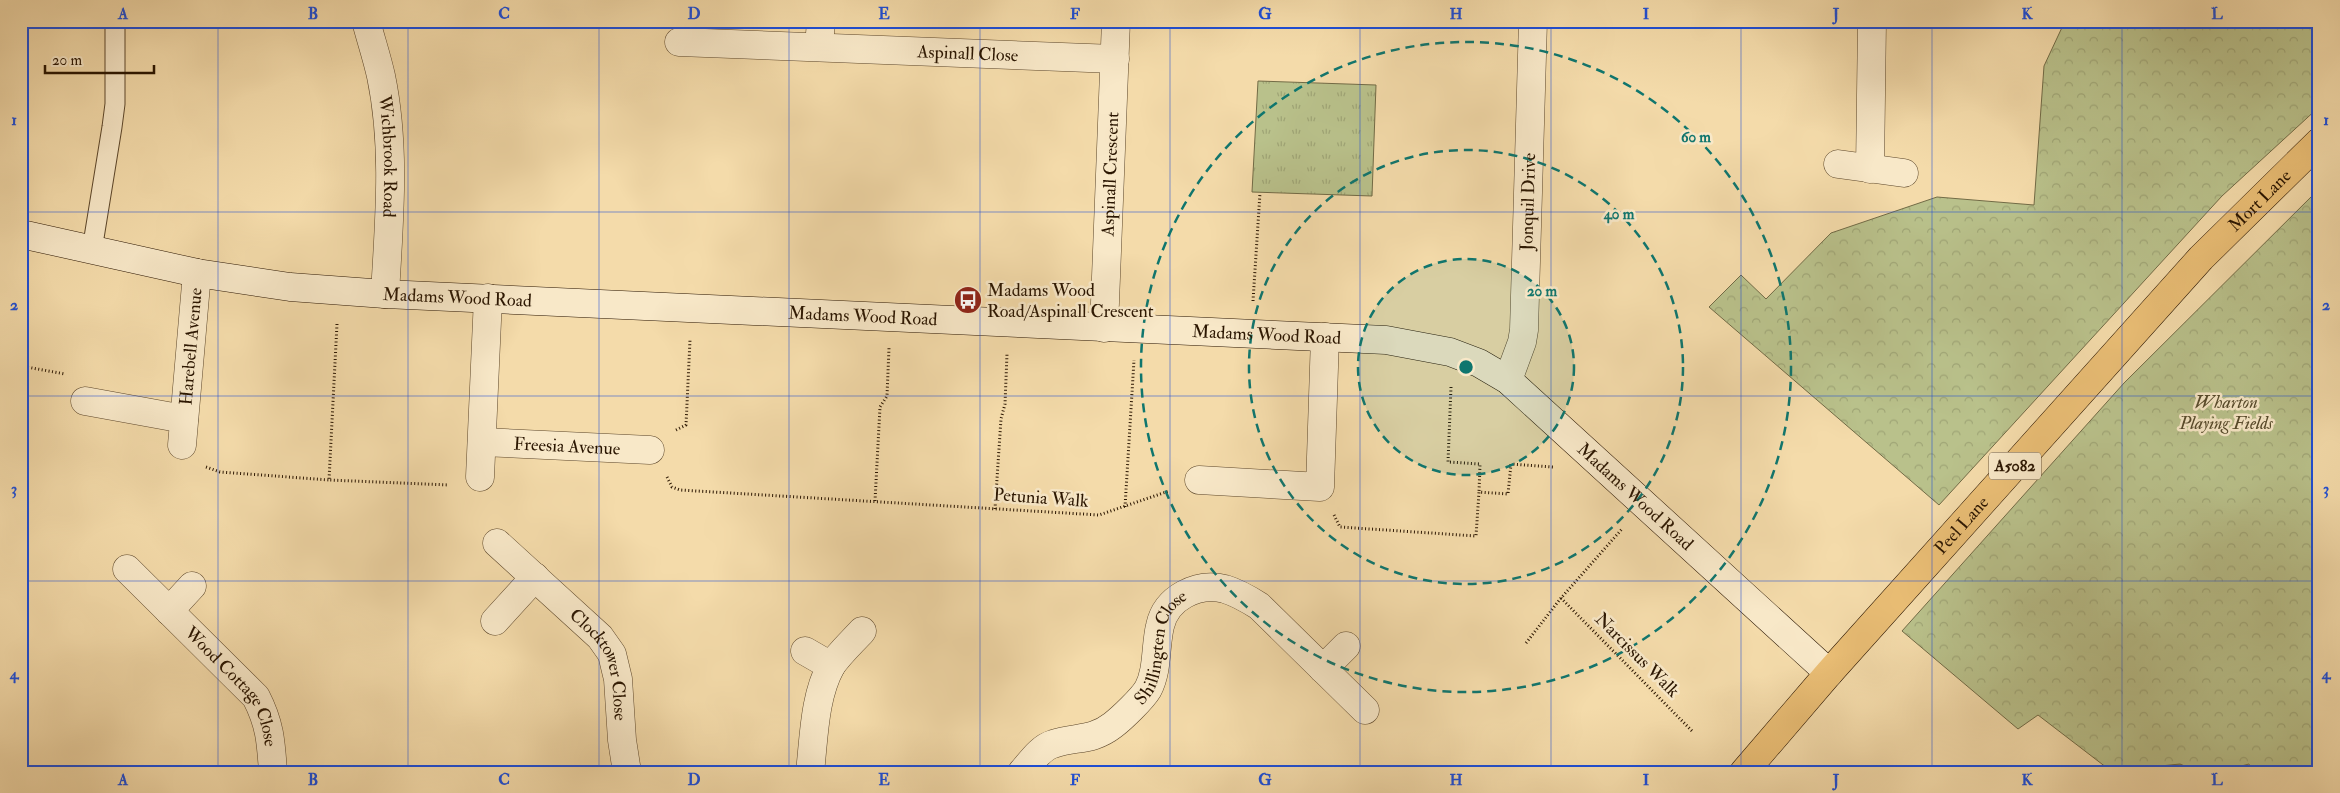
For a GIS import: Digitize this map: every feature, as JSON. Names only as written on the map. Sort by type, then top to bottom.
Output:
[{"type":"main road","name":"Mort Lane","points":[[2201,258],[2319,142]]},
{"type":"main road","name":"Peel Lane","points":[[1744,772],[1829,673],[2201,258]]},
{"type":"street","name":"Wichbrook Road","points":[[366,21],[382,77],[389,137],[391,188],[385,294]]},
{"type":"street","name":"Aspinall Crescent","points":[[1104,328],[1116,21]]},
{"type":"street","name":"Jonquil Drive","points":[[1508,380],[1522,342],[1524,330],[1533,21]]},
{"type":"street","points":[[1870,168],[1872,21]]},
{"type":"street","name":"Aspinall Close","points":[[679,42],[820,34],[1115,58]]},
{"type":"street","points":[[1838,164],[1904,173]]},
{"type":"street","name":"Madams Wood Road","points":[[21,234],[197,273],[290,287],[385,294],[1386,340],[1458,356],[1479,363],[1508,380],[1829,673]]},
{"type":"street","name":"Harebell Avenue","points":[[85,401],[183,432],[197,273]]},
{"type":"street","points":[[480,477],[488,298]]},
{"type":"street","points":[[1199,480],[1320,487],[1325,337]]},
{"type":"street","name":"Freesia Avenue","points":[[482,442],[650,450]]},
{"type":"street","name":"Clocktower Close","points":[[497,543],[600,637],[612,654],[618,679],[622,740],[627,772]]},
{"type":"street","name":"Wood Cottage Close","points":[[126,569],[256,697],[266,715],[271,732],[273,772]]},
{"type":"street","points":[[495,621],[535,578]]},
{"type":"street","name":"Wood Cottage Close","points":[[169,611],[192,586]]},
{"type":"street","name":"Shillingten Close","points":[[1022,772],[1048,746],[1094,737],[1114,724],[1147,690],[1155,670],[1160,625],[1167,607],[1180,595],[1199,589],[1223,588],[1242,595],[1259,606],[1365,710]]},
{"type":"street","points":[[810,772],[817,711],[831,666],[862,631]]},
{"type":"street","points":[[1323,669],[1346,646]]},
{"type":"street","points":[[805,652],[831,666]]},
{"type":"lane","points":[[92,250],[115,104],[115,21]]},
{"type":"path","points":[[1251,334],[1260,193]]},
{"type":"path","points":[[329,480],[339,290]]},
{"type":"path","points":[[650,450],[686,425],[691,307]]},
{"type":"path","points":[[875,501],[880,407],[887,396],[891,317]]},
{"type":"path","points":[[995,509],[1001,420],[1005,404],[1008,323]]},
{"type":"path","points":[[1125,507],[1135,329]]},
{"type":"path","points":[[1320,487],[1340,526],[1476,536],[1480,464],[1448,462],[1452,375],[1458,356]]},
{"type":"path","points":[[21,366],[70,376],[85,401]]},
{"type":"path","points":[[183,432],[189,461],[220,472],[329,480],[465,486],[480,477]]},
{"type":"path","points":[[1479,492],[1508,494],[1511,464],[1552,468],[1575,442]]},
{"type":"path","name":"Petunia Walk","points":[[650,450],[672,487],[680,490],[1099,515],[1199,480]]},
{"type":"path","points":[[1526,643],[1643,504]]},
{"type":"path","name":"Narcissus Walk","points":[[1562,598],[1693,732]]},
{"type":"green space","points":[[2065,21],[2319,21],[2319,107],[2222,196],[1939,505],[1709,307],[1741,275],[1766,299],[1831,233],[1937,197],[2034,205],[2044,66]]},
{"type":"green space","points":[[1258,81],[1376,85],[1372,196],[1252,192]]},
{"type":"green space","name":"Wharton Playing Fields","points":[[2319,189],[2319,772],[2252,772],[2249,764],[2218,772],[2199,772],[2180,764],[2111,771],[2038,715],[2018,729],[1902,631],[2124,383]]},
{"type":"green space","points":[[2180,764],[2199,772],[2111,771]]},
{"type":"place","name":"Madams Wood Road/Aspinall Crescent","points":[[968,300]]}]
